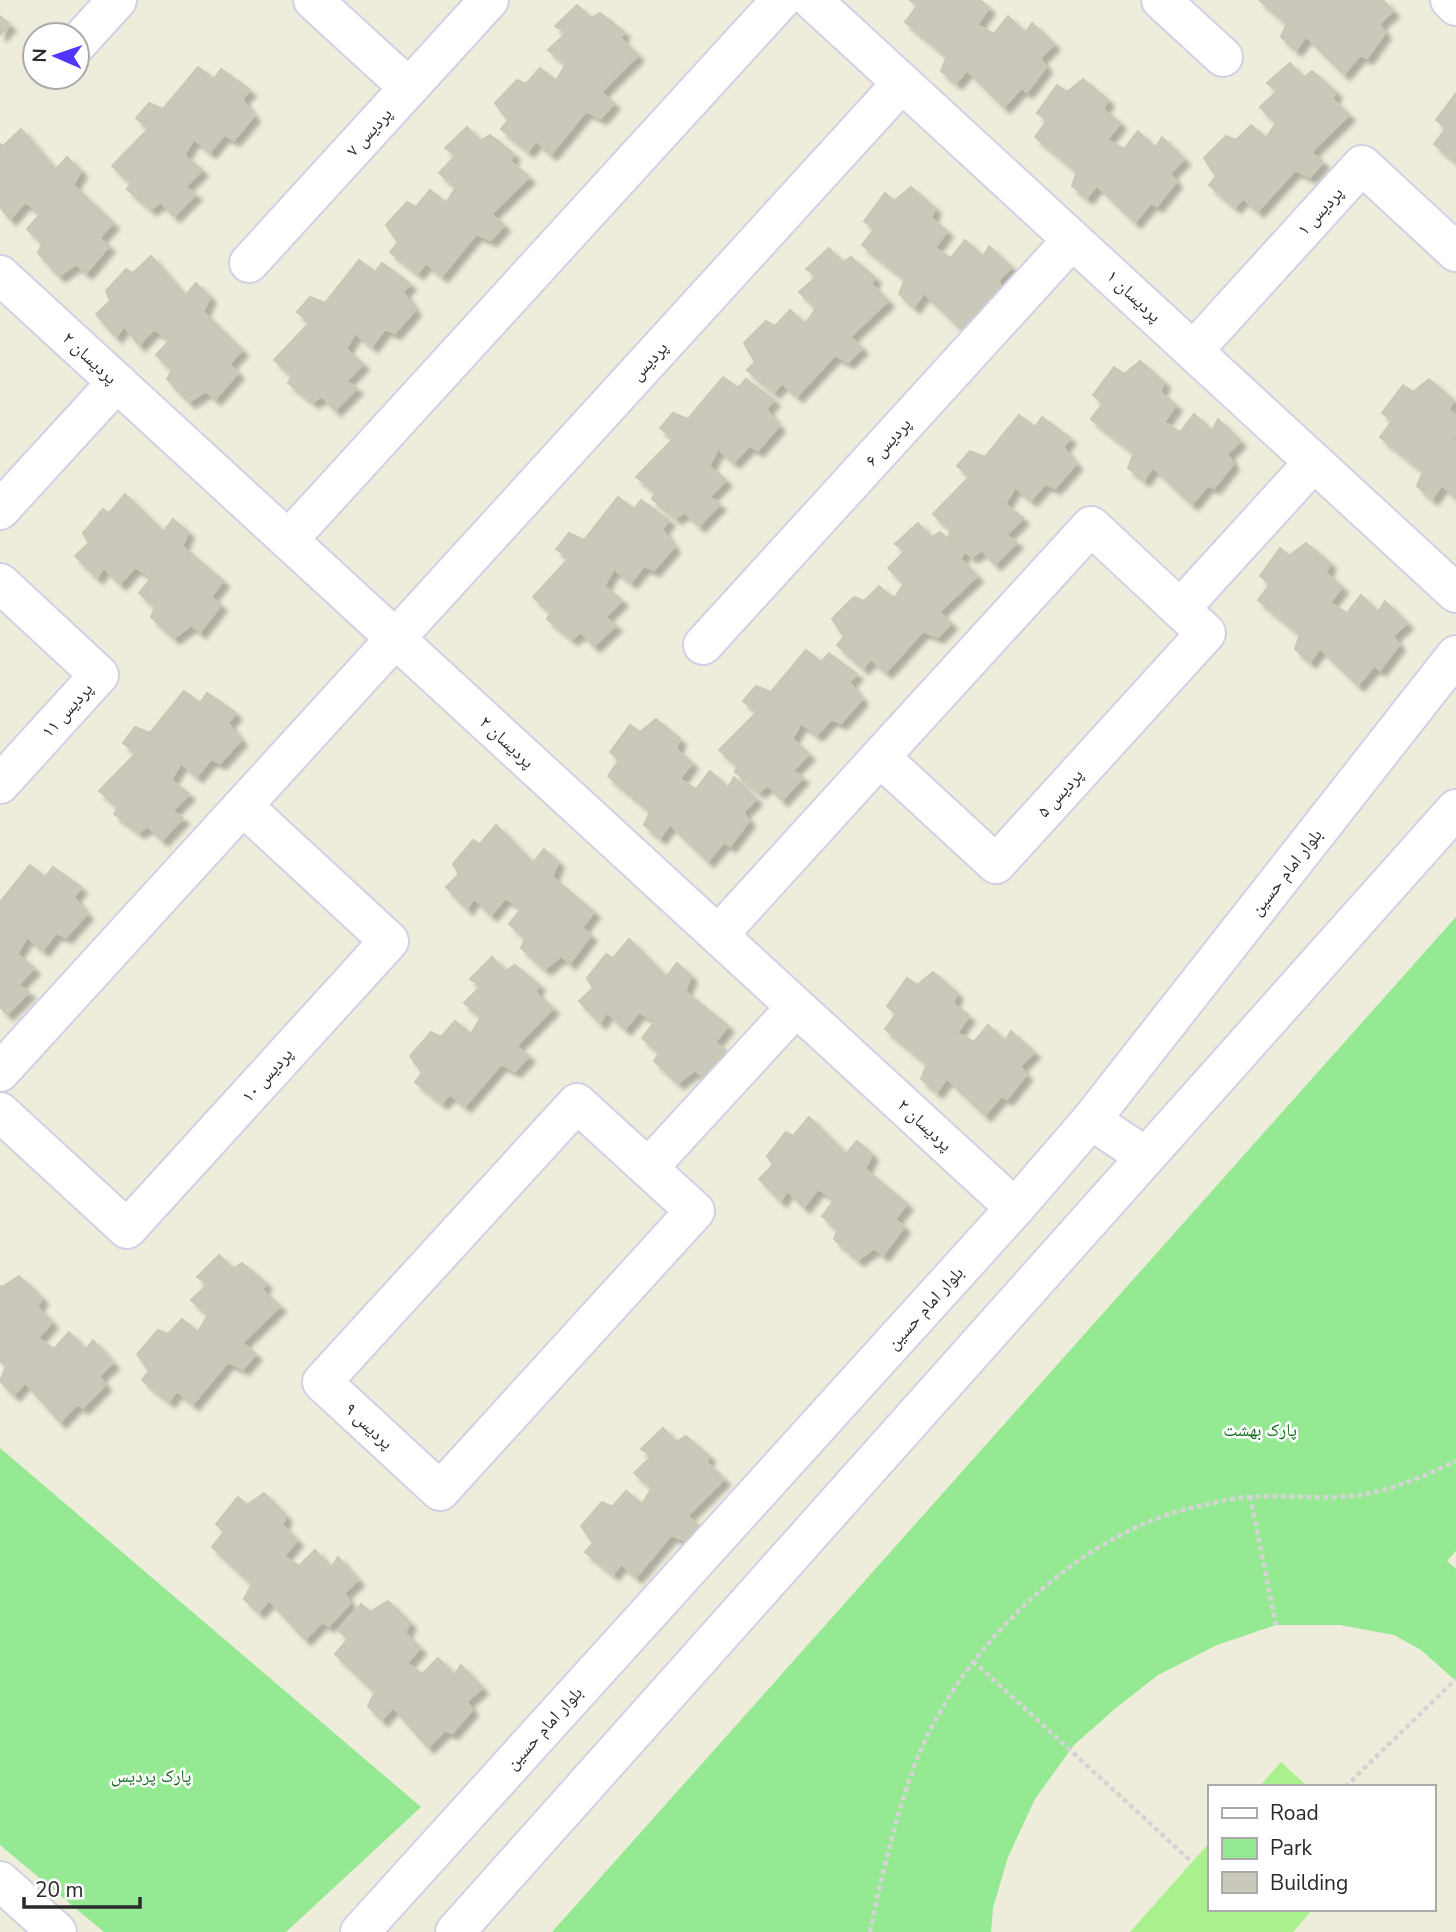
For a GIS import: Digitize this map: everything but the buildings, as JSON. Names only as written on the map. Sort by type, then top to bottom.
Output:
[{"type":"street","points":[[91,29],[117,0]]},
{"type":"street","points":[[313,0],[409,88]]},
{"type":"street","name":"پردیس ۷","points":[[249,263],[489,0]]},
{"type":"street","points":[[288,540],[781,0]]},
{"type":"street","name":"پردیسان ۱","points":[[811,0],[1456,593]]},
{"type":"street","points":[[1161,0],[1223,57]]},
{"type":"street","points":[[1450,0],[1456,6]]},
{"type":"street","name":"پردیس","points":[[396,639],[902,83]]},
{"type":"street","name":"پردیس ۱","points":[[1192,351],[1362,165],[1456,252]]},
{"type":"street","name":"پردیس ۶","points":[[703,645],[1072,240]]},
{"type":"street","name":"پردیسان ۲","points":[[0,275],[1016,1208]]},
{"type":"street","points":[[0,510],[117,382]]},
{"type":"street","points":[[1180,609],[1314,462]]},
{"type":"street","name":"پردیس ۵","points":[[718,935],[880,757],[1091,526],[1206,633],[996,864],[880,757]]},
{"type":"street","name":"پردیس ۱۱","points":[[0,583],[99,675],[0,784]]},
{"type":"street","points":[[0,1072],[396,639]]},
{"type":"street","name":"بلوار امام حسین","points":[[360,1932],[1016,1208],[1091,1121],[1456,655]]},
{"type":"street","name":"پردیس ۱۰","points":[[0,1112],[127,1229],[389,941],[243,806]]},
{"type":"street","points":[[455,1932],[1456,809]]},
{"type":"street","points":[[648,1168],[796,1007]]},
{"type":"street","name":"پردیس ۹","points":[[577,1102],[648,1168],[695,1211],[440,1491],[322,1382],[577,1102]]},
{"type":"street","points":[[1091,1121],[1146,1157]]},
{"type":"street","points":[[0,1881],[57,1932]]},
{"type":"path","points":[[870,1932],[880,1883],[916,1762],[940,1712],[973,1661],[1027,1602],[1074,1563],[1135,1526],[1199,1506],[1250,1496],[1303,1498],[1354,1495],[1411,1482],[1456,1461]]},
{"type":"path","points":[[1250,1496],[1276,1625]]},
{"type":"path","points":[[973,1661],[1192,1862]]},
{"type":"path","points":[[1347,1785],[1456,1679]]},
{"type":"green space","name":"پارک بهشت","points":[[1456,917],[1456,1551],[1447,1561],[1456,1569],[1456,1681],[1421,1650],[1394,1635],[1340,1625],[1276,1625],[1217,1645],[1158,1675],[1074,1745],[1035,1799],[1008,1857],[993,1908],[991,1932],[552,1932]]},
{"type":"green space","name":"پارک پردیس","points":[[0,1448],[421,1807],[286,1932],[104,1932],[0,1845]]},
{"type":"green space","points":[[1281,1762],[1306,1785],[1261,1785]]},
{"type":"green space","points":[[1208,1844],[1208,1911],[1311,1911],[1293,1932],[1130,1932]]}]
